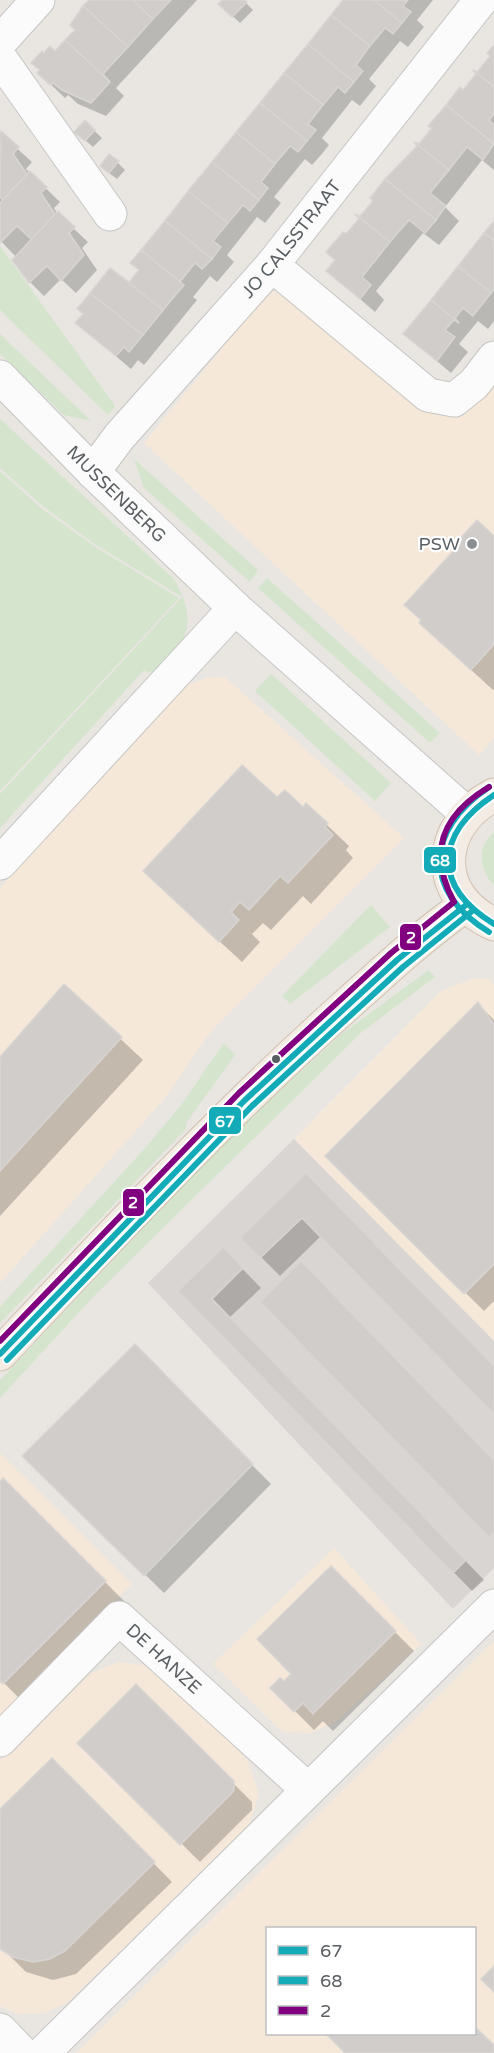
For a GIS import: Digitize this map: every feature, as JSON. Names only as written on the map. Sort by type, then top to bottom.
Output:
[{"type":"main road","points":[[494,795],[466,813],[454,833],[448,860],[454,887],[466,905],[494,924]]},
{"type":"main road","points":[[0,1354],[198,1146],[294,1052],[430,930],[466,905]]},
{"type":"street","points":[[0,42],[38,0]]},
{"type":"street","name":"JO CALSSTRAAT","points":[[93,472],[119,437],[272,265],[481,0]]},
{"type":"street","points":[[0,58],[110,214]]},
{"type":"street","points":[[272,265],[428,395],[454,400],[474,384],[494,358]]},
{"type":"street","name":"MUSSENBERG","points":[[0,377],[93,472],[235,608],[466,813]]},
{"type":"street","points":[[0,863],[235,608]]},
{"type":"street","points":[[43,2053],[494,1606]]},
{"type":"street","name":"DE HANZE","points":[[0,1740],[119,1618],[307,1790]]},
{"type":"street","points":[[0,2030],[22,2053]]},
{"type":"shaded area","points":[[269,291],[286,294],[422,407],[494,377],[494,738],[479,755],[144,443]]},
{"type":"shaded area","points":[[210,677],[225,677],[404,838],[212,1030],[165,1098],[0,1283],[0,888],[178,688]]},
{"type":"shaded area","points":[[472,979],[490,979],[494,985],[494,1341],[294,1139],[441,991]]},
{"type":"shaded area","points":[[294,1139],[494,1341],[494,1568],[453,1609],[148,1283]]},
{"type":"shaded area","points":[[0,1453],[132,1584],[0,1716]]},
{"type":"shaded area","points":[[334,1548],[421,1644],[337,1721],[311,1733],[283,1732],[213,1664]]},
{"type":"shaded area","points":[[494,1641],[494,2053],[76,2053]]},
{"type":"shaded area","points":[[119,1662],[150,1666],[238,1750],[249,1764],[259,1795],[249,1825],[67,2003],[44,2013],[17,2014],[0,2006],[0,1760],[88,1674]]},
{"type":"green space","points":[[0,246],[115,406],[108,415],[0,310]]},
{"type":"green space","points":[[0,334],[91,421],[64,415],[0,354]]},
{"type":"green space","points":[[0,419],[174,579],[181,593],[186,606],[188,617],[184,638],[161,671],[147,672],[144,670],[0,828],[0,794],[182,597],[96,545],[44,507],[0,468]]},
{"type":"green space","points":[[134,459],[258,570],[250,582],[144,488]]},
{"type":"green space","points":[[0,471],[42,509],[94,546],[179,598],[0,791]]},
{"type":"green space","points":[[267,578],[440,733],[430,743],[258,588]]},
{"type":"green space","points":[[271,674],[391,783],[375,801],[255,691]]},
{"type":"green space","points":[[494,832],[494,886],[485,872],[482,851],[484,844]]},
{"type":"green space","points":[[371,905],[390,927],[290,1004],[282,996]]},
{"type":"green space","points":[[429,970],[435,977],[362,1032],[95,1295],[0,1398],[0,1380],[197,1171],[270,1099],[344,1032]]},
{"type":"green space","points":[[224,1043],[235,1055],[186,1123],[186,1129],[0,1323],[0,1307],[147,1146],[181,1105]]},
{"type":"building","points":[[89,0],[133,0],[153,19],[128,47],[83,6]]},
{"type":"building","points":[[133,0],[171,0],[153,19]]},
{"type":"building","points":[[222,0],[245,0],[247,2],[232,17],[218,4]]},
{"type":"building","points":[[343,0],[374,0],[402,23],[393,34],[385,28],[370,46],[331,15]]},
{"type":"building","points":[[374,0],[408,0],[403,6],[411,12],[402,23]]},
{"type":"building","points":[[83,6],[128,47],[103,74],[110,82],[65,40],[75,30],[70,25]]},
{"type":"building","points":[[331,15],[370,46],[356,65],[363,71],[354,82],[308,44]]},
{"type":"building","points":[[65,40],[110,82],[91,103],[62,90],[53,83],[50,85],[37,73],[40,70],[31,63],[42,51],[44,53],[50,46],[55,51]]},
{"type":"building","points":[[308,44],[354,82],[345,93],[338,87],[323,105],[284,73]]},
{"type":"building","points":[[494,45],[494,87],[473,70],[477,72],[490,56],[487,53]]},
{"type":"building","points":[[473,70],[494,87],[494,114],[489,120],[494,125],[494,144],[446,105],[460,87],[463,90],[476,74]]},
{"type":"building","points":[[284,73],[323,105],[308,124],[316,130],[307,141],[260,103]]},
{"type":"building","points":[[260,103],[307,141],[298,152],[290,146],[275,164],[236,132]]},
{"type":"building","points":[[446,105],[494,144],[483,160],[467,147],[449,170],[414,142],[419,144],[432,128],[428,126]]},
{"type":"building","points":[[85,120],[95,130],[85,141],[74,132]]},
{"type":"building","points":[[1,131],[19,147],[13,154],[27,174],[3,200],[0,197]]},
{"type":"building","points":[[236,132],[275,164],[261,182],[268,188],[259,200],[212,162]]},
{"type":"building","points":[[414,142],[449,170],[430,193],[446,206],[436,220],[385,179],[417,146]]},
{"type":"building","points":[[109,154],[119,161],[109,173],[100,166]]},
{"type":"building","points":[[212,162],[259,200],[250,211],[243,205],[228,223],[188,191]]},
{"type":"building","points":[[30,171],[47,187],[41,193],[55,214],[32,240],[17,226],[0,243],[0,203]]},
{"type":"building","points":[[385,179],[436,220],[425,233],[409,220],[390,242],[355,214],[360,216],[373,201],[370,198]]},
{"type":"building","points":[[188,191],[228,223],[213,241],[221,247],[212,259],[165,221]]},
{"type":"building","points":[[58,211],[75,227],[69,233],[84,255],[61,281],[47,266],[29,283],[12,260]]},
{"type":"building","points":[[355,214],[390,242],[362,277],[371,285],[360,299],[326,271],[335,260],[326,252],[343,232],[346,234],[359,219]]},
{"type":"building","points":[[165,221],[212,259],[202,269],[195,263],[180,282],[141,250]]},
{"type":"building","points":[[494,221],[494,241],[484,233]]},
{"type":"building","points":[[484,233],[494,241],[494,289],[491,293],[458,266]]},
{"type":"building","points":[[141,250],[184,285],[163,310],[110,268],[129,282],[139,270],[130,263]]},
{"type":"building","points":[[458,266],[491,293],[473,316],[463,308],[455,318],[459,323],[431,300]]},
{"type":"building","points":[[110,268],[163,310],[143,335],[90,293]]},
{"type":"building","points":[[90,293],[143,335],[129,352],[124,347],[116,356],[75,323],[83,314],[77,309]]},
{"type":"building","points":[[431,300],[459,323],[454,320],[445,330],[455,337],[437,361],[403,334]]},
{"type":"building","points":[[477,520],[494,536],[494,644],[471,670],[419,623],[421,620],[404,605],[457,547],[455,544]]},
{"type":"building","points":[[242,765],[277,797],[285,790],[303,807],[306,803],[328,823],[325,827],[333,835],[288,883],[280,876],[249,910],[240,902],[231,912],[239,920],[219,942],[143,871]]},
{"type":"building","points":[[64,984],[122,1037],[0,1171],[0,1057]]},
{"type":"building","points":[[478,1002],[494,1025],[494,1264],[464,1294],[325,1156]]},
{"type":"building","points":[[306,1173],[494,1366],[494,1414],[302,1218],[260,1258],[240,1238]]},
{"type":"building","points":[[223,1247],[243,1268],[212,1299],[466,1560],[453,1573],[178,1291]]},
{"type":"building","points":[[301,1261],[494,1460],[494,1533],[489,1537],[260,1302]]},
{"type":"building","points":[[135,1344],[253,1464],[144,1576],[22,1456]]},
{"type":"building","points":[[3,1478],[106,1581],[3,1684],[0,1681],[0,1481]]},
{"type":"building","points":[[331,1566],[396,1631],[313,1714],[303,1703],[294,1712],[270,1688],[280,1678],[284,1681],[291,1674],[257,1639]]},
{"type":"building","points":[[136,1684],[234,1781],[234,1791],[180,1845],[77,1743]]},
{"type":"building","points":[[52,1758],[155,1862],[65,1951],[50,1959],[33,1962],[13,1957],[0,1949],[0,1809]]},
{"type":"building","points":[[494,1966],[494,1992],[481,1979]]},
{"type":"building","points":[[476,2028],[494,2045],[494,2053],[345,2053],[327,2035],[476,2035]]},
{"type":"transit line","name":"68","points":[[489,787],[468,804],[453,822],[443,841],[440,860],[443,879],[452,898],[467,916],[489,932]]},
{"type":"transit line","name":"2","points":[[0,1341],[239,1093],[391,953],[454,902],[441,867],[444,836],[460,810],[489,787]]},
{"type":"transit line","name":"67","points":[[494,795],[460,826],[452,843],[449,860],[451,877],[460,893],[474,909],[494,924]]},
{"type":"transit line","name":"67","points":[[0,1354],[245,1100],[397,960],[466,905]]},
{"type":"transit line","name":"68","points":[[7,1360],[252,1106],[403,967],[471,912]]},
{"type":"place","name":"PSW","points":[[472,544]]}]
